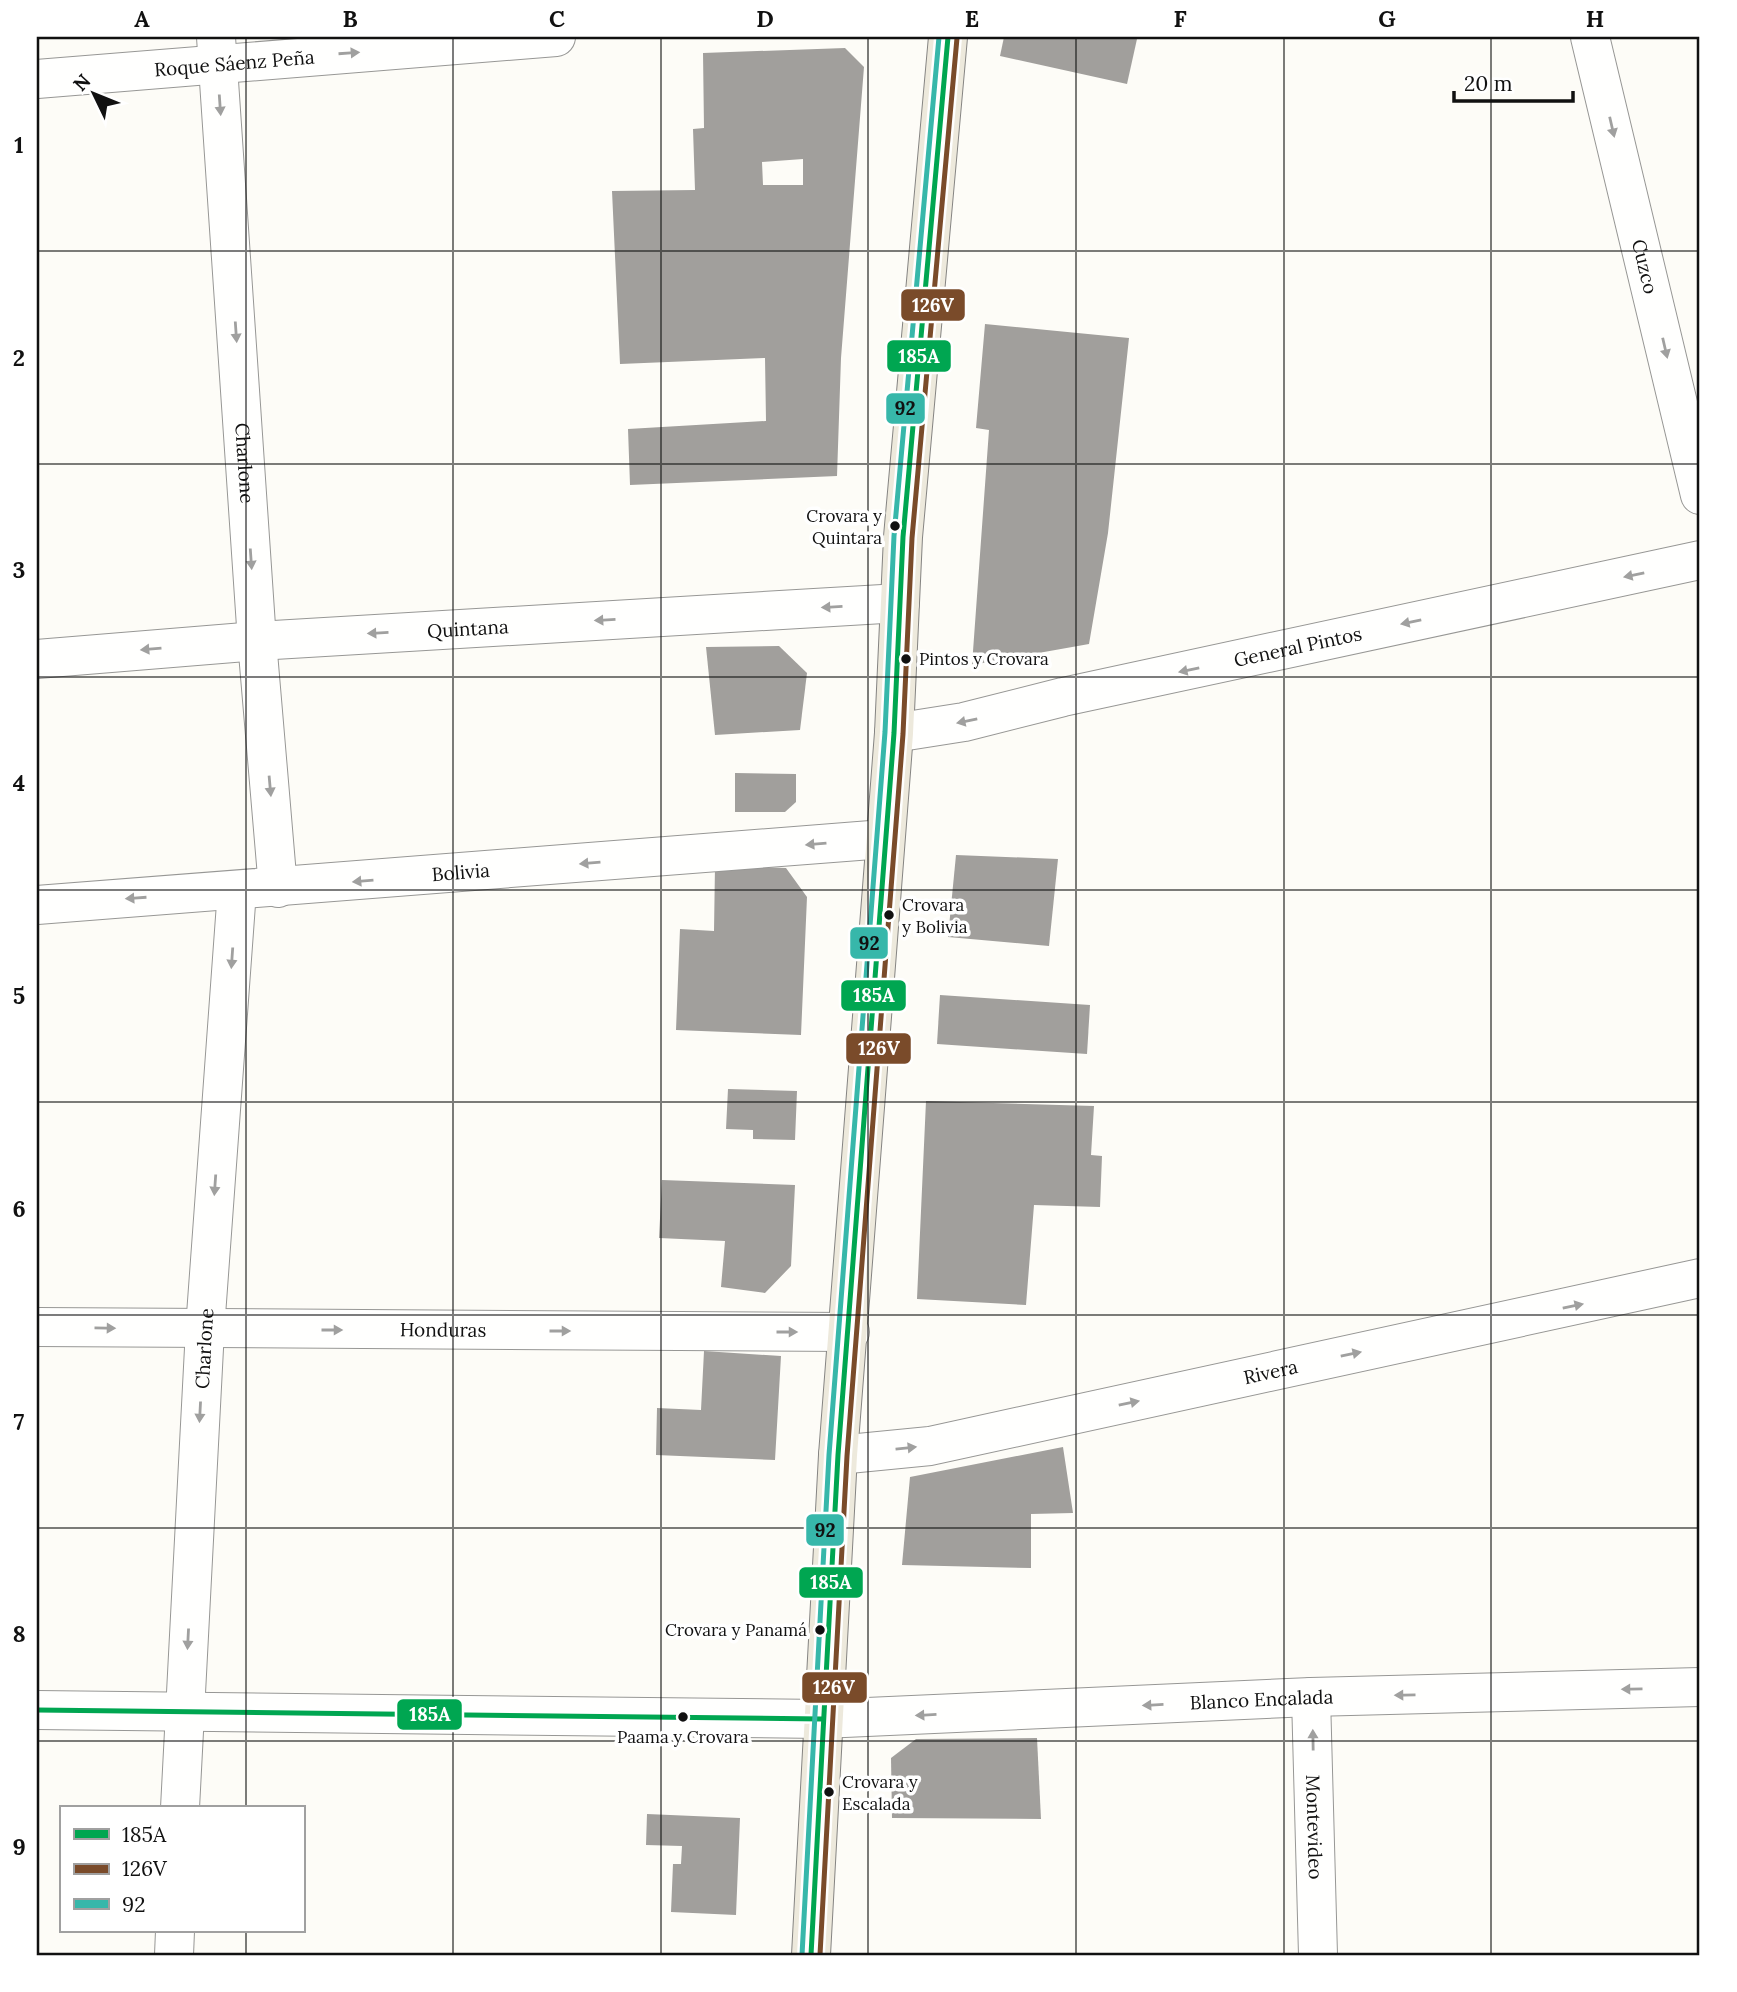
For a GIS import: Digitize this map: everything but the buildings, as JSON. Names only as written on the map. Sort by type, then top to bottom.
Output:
[{"type":"main road","points":[[811,1955],[838,1455],[850,1332],[884,839],[894,733],[900,603],[948,37]]},
{"type":"street","name":"Roque Sáenz Peña","points":[[37,79],[217,50],[556,37]]},
{"type":"street","name":"Cuzco","points":[[1590,37],[1700,495]]},
{"type":"street","name":"Charlone","points":[[217,50],[257,641],[278,888]]},
{"type":"street","name":"General Pintos","points":[[894,733],[964,722],[1077,694],[1700,560]]},
{"type":"street","name":"Quintana","points":[[37,659],[257,641],[900,603]]},
{"type":"street","name":"Bolivia","points":[[37,905],[884,839]]},
{"type":"street","name":"Charlone","points":[[180,1806],[205,1329],[237,890]]},
{"type":"street","name":"Rivera","points":[[838,1455],[930,1446],[1700,1278]]},
{"type":"street","name":"Honduras","points":[[37,1327],[850,1332]]},
{"type":"street","name":"Blanco Encalada","points":[[37,1710],[822,1720],[1311,1697],[1700,1687]]},
{"type":"street","name":"Montevideo","points":[[1311,1697],[1318,1955]]},
{"type":"street","points":[[174,1955],[175,1932]]},
{"type":"transit line","name":"92","points":[[802,1955],[829,1455],[885,732],[894,536],[939,37]]},
{"type":"transit line","name":"185A","points":[[811,1955],[838,1455],[894,733],[903,537],[948,37]]},
{"type":"transit line","name":"126V","points":[[820,1955],[847,1456],[903,734],[912,538],[957,38]]},
{"type":"transit line","name":"185A","points":[[37,1710],[822,1719]]},
{"type":"place","name":"Crovara y Quintara","points":[[895,526]]},
{"type":"place","name":"Pintos y Crovara","points":[[906,659]]},
{"type":"place","name":"Crovara y Bolivia","points":[[889,915]]},
{"type":"place","name":"Crovara y Panamá","points":[[820,1630]]},
{"type":"place","name":"Paama y Crovara","points":[[683,1717]]},
{"type":"place","name":"Crovara y Escalada","points":[[829,1792]]}]
